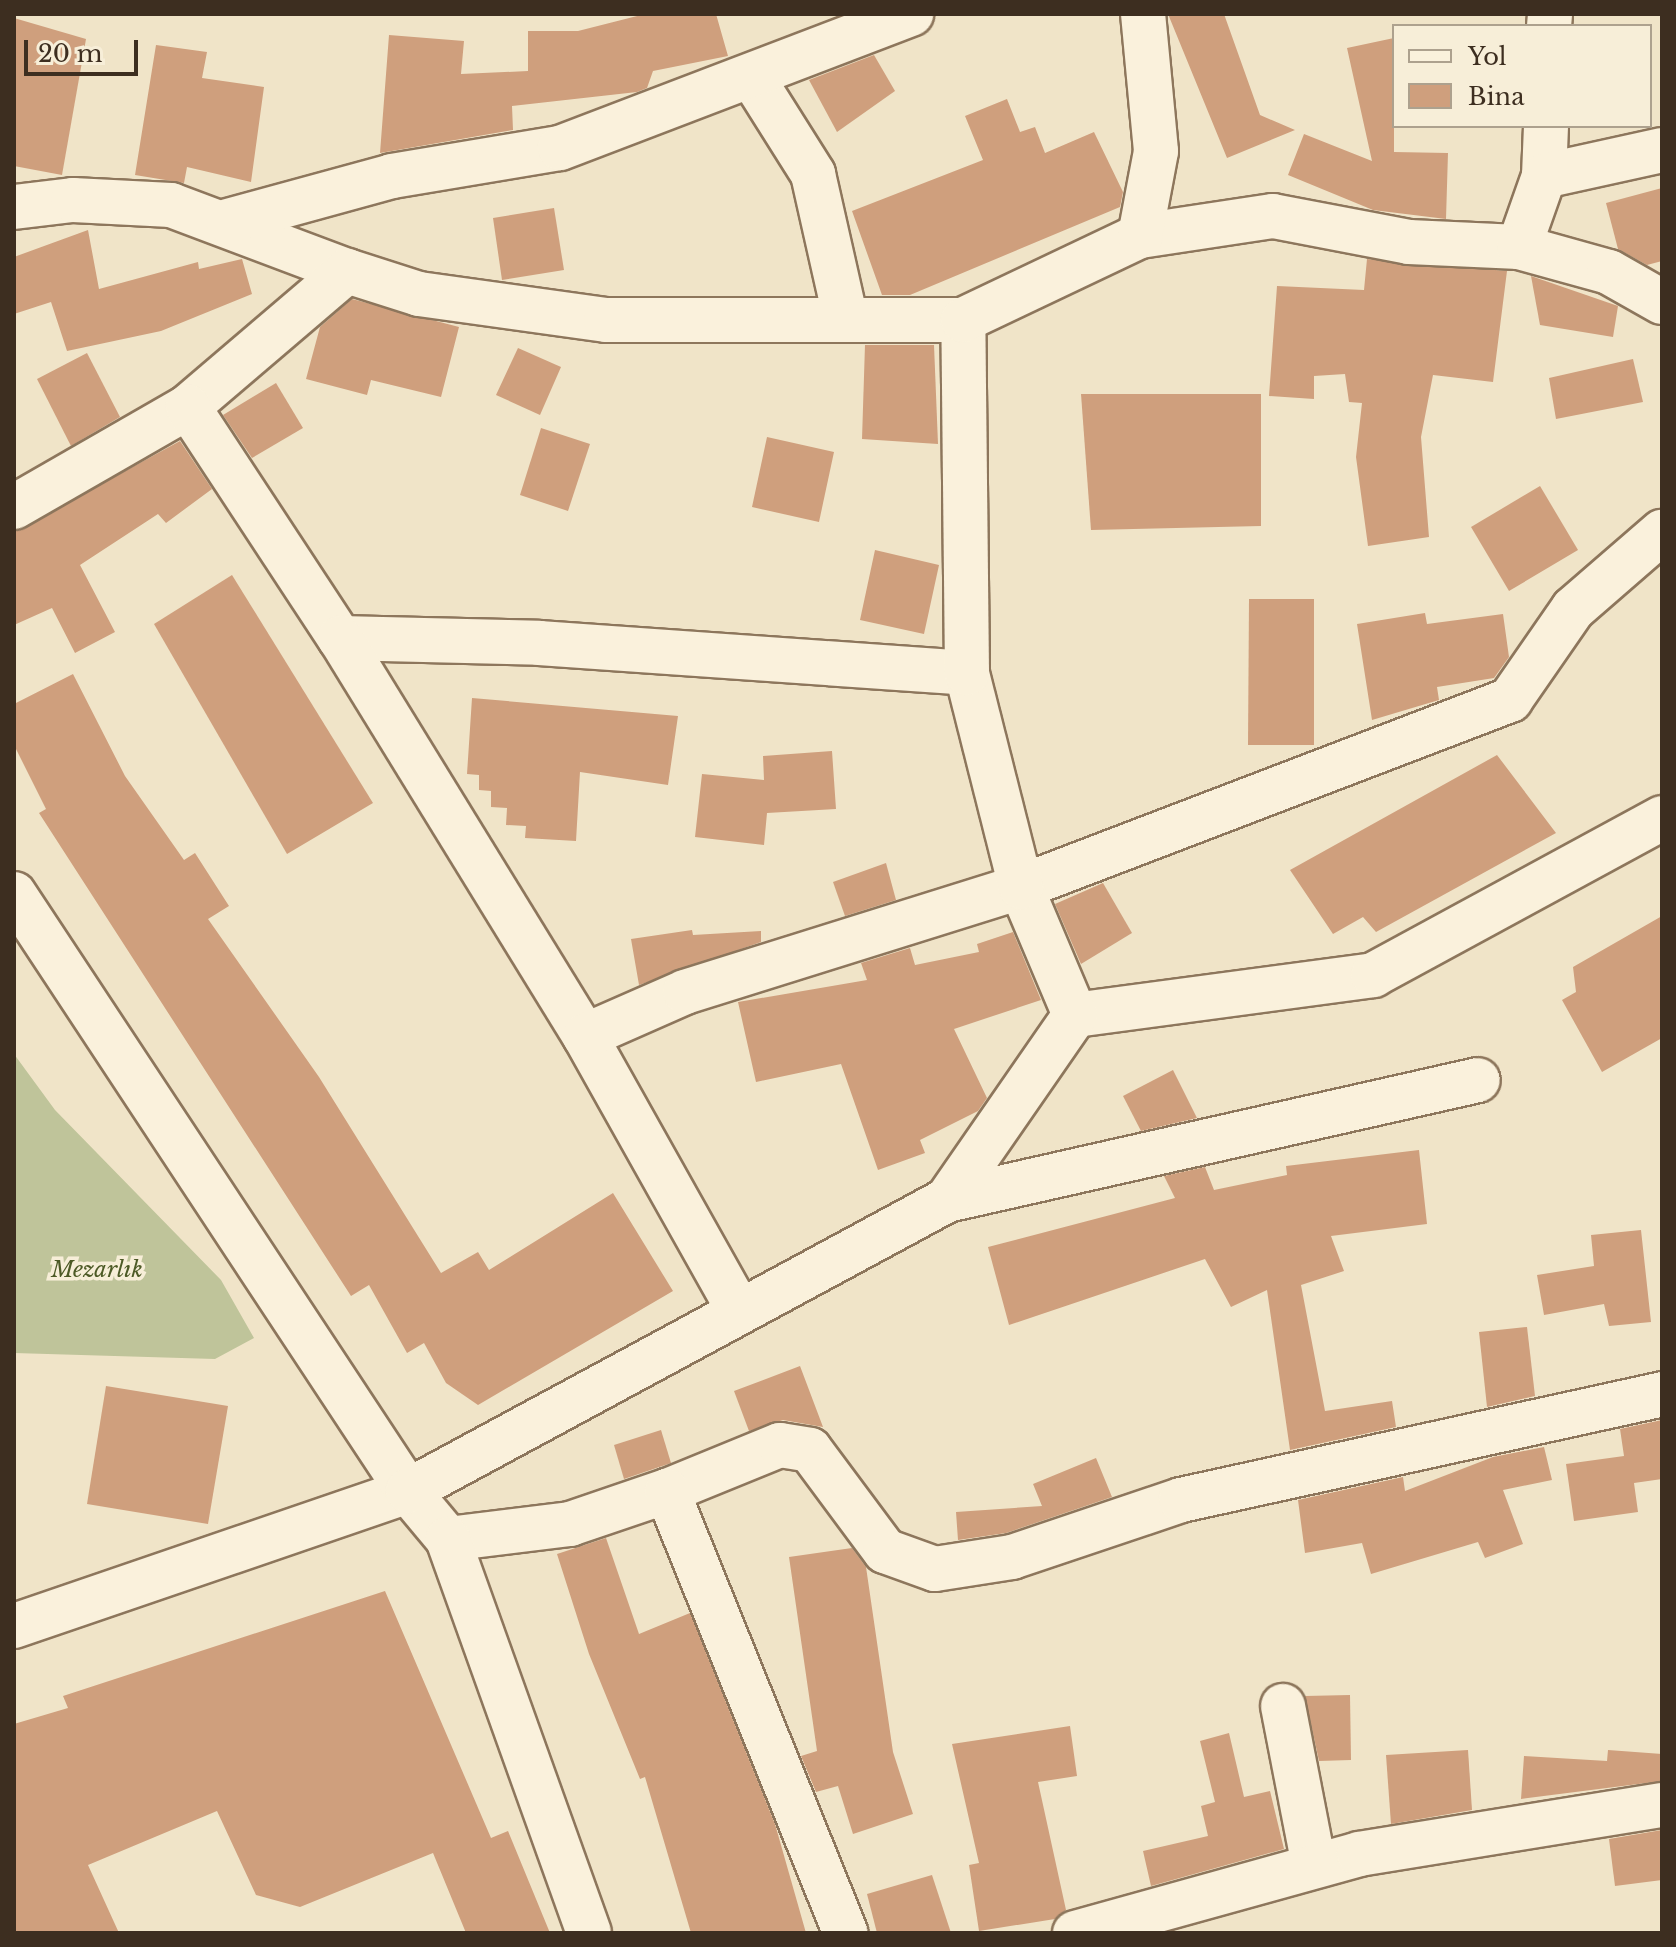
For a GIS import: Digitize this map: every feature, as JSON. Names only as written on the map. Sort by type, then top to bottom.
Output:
[{"type":"street","points":[[228,221],[392,176],[560,148],[911,14]]},
{"type":"street","points":[[1140,236],[1156,151],[1143,14]]},
{"type":"street","points":[[752,77],[813,174],[845,316]]},
{"type":"street","points":[[1519,247],[1544,176],[1546,128]]},
{"type":"street","points":[[1544,176],[1662,150]]},
{"type":"street","points":[[14,207],[73,200],[171,205],[228,221],[347,271],[419,294],[606,320],[845,316],[963,320],[1140,236],[1273,216],[1409,242],[1519,247],[1609,272],[1662,302]]},
{"type":"street","points":[[14,507],[188,407],[347,271]]},
{"type":"street","points":[[963,320],[967,673],[1021,887],[1075,1015]]},
{"type":"street","points":[[188,407],[340,638],[585,1036],[737,1307]]},
{"type":"street","points":[[585,1036],[685,992],[1021,887],[1510,700],[1573,609],[1662,532]]},
{"type":"street","points":[[340,638],[539,643],[967,673]]},
{"type":"street","points":[[947,1200],[1075,1015],[1373,975],[1662,818]]},
{"type":"street","points":[[14,894],[408,1491],[448,1539],[589,1933]]},
{"type":"street","points":[[14,1626],[408,1491],[737,1307],[947,1200],[1478,1080]]},
{"type":"street","points":[[448,1539],[570,1524],[667,1491],[780,1445],[810,1450],[885,1551],[935,1569],[1012,1557],[1181,1500],[1662,1394]]},
{"type":"street","points":[[667,1491],[846,1933]]},
{"type":"street","points":[[1283,1706],[1314,1865]]},
{"type":"street","points":[[1075,1933],[1314,1865],[1662,1805]]},
{"type":"green space","name":"Mezarlık","points":[[14,1054],[55,1110],[221,1280],[254,1338],[215,1359],[14,1353]]},
{"type":"building","points":[[645,14],[716,14],[728,56],[653,71],[647,88],[637,92],[512,106],[513,130],[380,153],[389,35],[464,41],[461,74],[528,71],[528,31],[578,31]]},
{"type":"building","points":[[1168,14],[1224,14],[1260,115],[1295,130],[1227,158]]},
{"type":"building","points":[[14,18],[86,39],[62,175],[14,166]]},
{"type":"building","points":[[1392,38],[1394,152],[1448,153],[1446,219],[1373,210],[1288,175],[1304,134],[1372,161],[1347,48]]},
{"type":"building","points":[[156,45],[207,52],[202,78],[264,87],[251,182],[187,167],[184,183],[135,175]]},
{"type":"building","points":[[874,55],[895,91],[837,132],[809,80]]},
{"type":"building","points":[[1007,99],[1020,132],[1035,127],[1045,153],[1094,132],[1123,192],[1120,207],[910,295],[882,295],[852,211],[983,160],[965,116]]},
{"type":"building","points":[[1662,188],[1662,261],[1647,265],[1618,249],[1606,203]]},
{"type":"building","points":[[554,208],[564,270],[502,280],[493,218]]},
{"type":"building","points":[[88,230],[99,289],[198,262],[199,269],[242,259],[252,294],[161,331],[67,351],[51,302],[14,314],[14,257]]},
{"type":"building","points":[[1367,259],[1507,271],[1493,382],[1433,375],[1421,437],[1429,537],[1368,546],[1356,457],[1362,403],[1349,402],[1345,374],[1314,376],[1314,399],[1269,396],[1277,286],[1364,290]]},
{"type":"building","points":[[1531,276],[1618,306],[1613,337],[1540,325]]},
{"type":"building","points":[[352,299],[459,327],[441,397],[371,380],[367,395],[306,379],[320,327]]},
{"type":"building","points":[[865,345],[934,345],[938,444],[862,439]]},
{"type":"building","points":[[518,348],[561,367],[540,415],[496,395]]},
{"type":"building","points":[[87,353],[120,417],[71,446],[37,379]]},
{"type":"building","points":[[1633,359],[1643,402],[1556,419],[1549,378]]},
{"type":"building","points":[[276,383],[303,428],[252,458],[223,415]]},
{"type":"building","points":[[1081,394],[1261,394],[1261,526],[1091,530]]},
{"type":"building","points":[[541,428],[590,444],[568,511],[520,495]]},
{"type":"building","points":[[767,437],[834,452],[819,522],[752,507]]},
{"type":"building","points":[[180,441],[212,489],[166,523],[158,514],[80,565],[115,632],[75,653],[52,608],[14,625],[14,532]]},
{"type":"building","points":[[1540,486],[1578,550],[1509,591],[1471,527]]},
{"type":"building","points":[[875,550],[939,565],[924,634],[860,620]]},
{"type":"building","points":[[232,575],[373,803],[287,854],[154,624]]},
{"type":"building","points":[[1249,599],[1314,599],[1314,745],[1248,745]]},
{"type":"building","points":[[1425,613],[1427,624],[1503,614],[1509,657],[1494,678],[1437,687],[1439,700],[1372,720],[1357,624]]},
{"type":"building","points":[[73,674],[125,776],[184,860],[195,853],[229,906],[208,919],[319,1077],[441,1273],[478,1252],[489,1270],[613,1193],[673,1291],[478,1405],[446,1383],[424,1343],[407,1353],[369,1285],[351,1296],[39,813],[46,809],[14,745],[14,704]]},
{"type":"building","points":[[472,698],[678,716],[668,785],[580,772],[576,841],[525,838],[526,826],[506,825],[507,808],[491,807],[491,791],[479,790],[479,775],[467,774]]},
{"type":"building","points":[[832,751],[836,809],[767,813],[764,845],[695,837],[702,774],[764,780],[763,756]]},
{"type":"building","points":[[1497,755],[1556,833],[1376,932],[1363,917],[1333,934],[1290,870]]},
{"type":"building","points":[[886,863],[896,900],[845,916],[833,882]]},
{"type":"building","points":[[1103,883],[1132,933],[1081,964],[1055,904]]},
{"type":"building","points":[[1662,916],[1662,1038],[1602,1072],[1562,1000],[1576,992],[1573,967]]},
{"type":"building","points":[[692,930],[693,935],[761,931],[761,942],[639,985],[631,939]]},
{"type":"building","points":[[1013,932],[1041,1000],[954,1029],[987,1098],[978,1111],[920,1140],[925,1153],[878,1170],[841,1064],[756,1082],[738,1002],[867,980],[861,963],[910,948],[915,965],[979,952],[977,944]]},
{"type":"building","points":[[1173,1070],[1197,1118],[1141,1131],[1123,1096]]},
{"type":"building","points":[[1419,1150],[1427,1224],[1331,1236],[1344,1271],[1301,1285],[1325,1411],[1392,1401],[1396,1427],[1290,1450],[1267,1290],[1231,1307],[1205,1259],[1009,1325],[988,1247],[1175,1198],[1164,1176],[1205,1167],[1214,1190],[1287,1175],[1286,1166]]},
{"type":"building","points":[[1641,1230],[1651,1322],[1609,1326],[1604,1304],[1544,1315],[1537,1275],[1594,1266],[1591,1235]]},
{"type":"building","points":[[1527,1327],[1535,1396],[1487,1407],[1479,1332]]},
{"type":"building","points":[[800,1366],[823,1427],[783,1420],[749,1431],[734,1391]]},
{"type":"building","points":[[106,1386],[228,1406],[208,1524],[87,1504]]},
{"type":"building","points":[[1662,1420],[1662,1479],[1634,1483],[1638,1512],[1574,1521],[1566,1464],[1624,1456],[1620,1429]]},
{"type":"building","points":[[661,1430],[671,1463],[624,1479],[614,1445]]},
{"type":"building","points":[[1544,1447],[1552,1480],[1503,1490],[1523,1544],[1485,1558],[1478,1542],[1371,1574],[1362,1543],[1305,1553],[1298,1500],[1403,1477],[1405,1491],[1493,1457]]},
{"type":"building","points":[[1096,1458],[1112,1497],[1006,1533],[958,1540],[956,1512],[1042,1506],[1033,1484]]},
{"type":"building","points":[[606,1538],[639,1634],[690,1613],[775,1824],[806,1933],[691,1933],[645,1777],[640,1779],[589,1654],[557,1554]]},
{"type":"building","points":[[852,1548],[866,1567],[893,1752],[913,1814],[853,1834],[838,1786],[816,1792],[801,1756],[817,1751],[789,1557]]},
{"type":"building","points":[[385,1591],[491,1838],[508,1831],[550,1933],[466,1933],[433,1853],[300,1907],[256,1895],[217,1811],[88,1865],[119,1933],[14,1933],[14,1724],[68,1708],[63,1696]]},
{"type":"building","points":[[1350,1695],[1351,1760],[1319,1761],[1305,1696]]},
{"type":"building","points":[[1070,1726],[1077,1776],[1038,1782],[1066,1910],[1055,1919],[979,1931],[969,1865],[979,1863],[952,1744]]},
{"type":"building","points":[[1229,1733],[1244,1797],[1270,1791],[1284,1849],[1151,1886],[1143,1851],[1208,1836],[1201,1806],[1215,1802],[1200,1741]]},
{"type":"building","points":[[1468,1750],[1472,1810],[1391,1824],[1386,1755]]},
{"type":"building","points":[[1608,1750],[1662,1754],[1662,1781],[1521,1799],[1524,1756],[1607,1761]]},
{"type":"building","points":[[1662,1830],[1662,1880],[1615,1886],[1609,1839]]},
{"type":"building","points":[[932,1875],[951,1933],[877,1933],[867,1894]]}]
